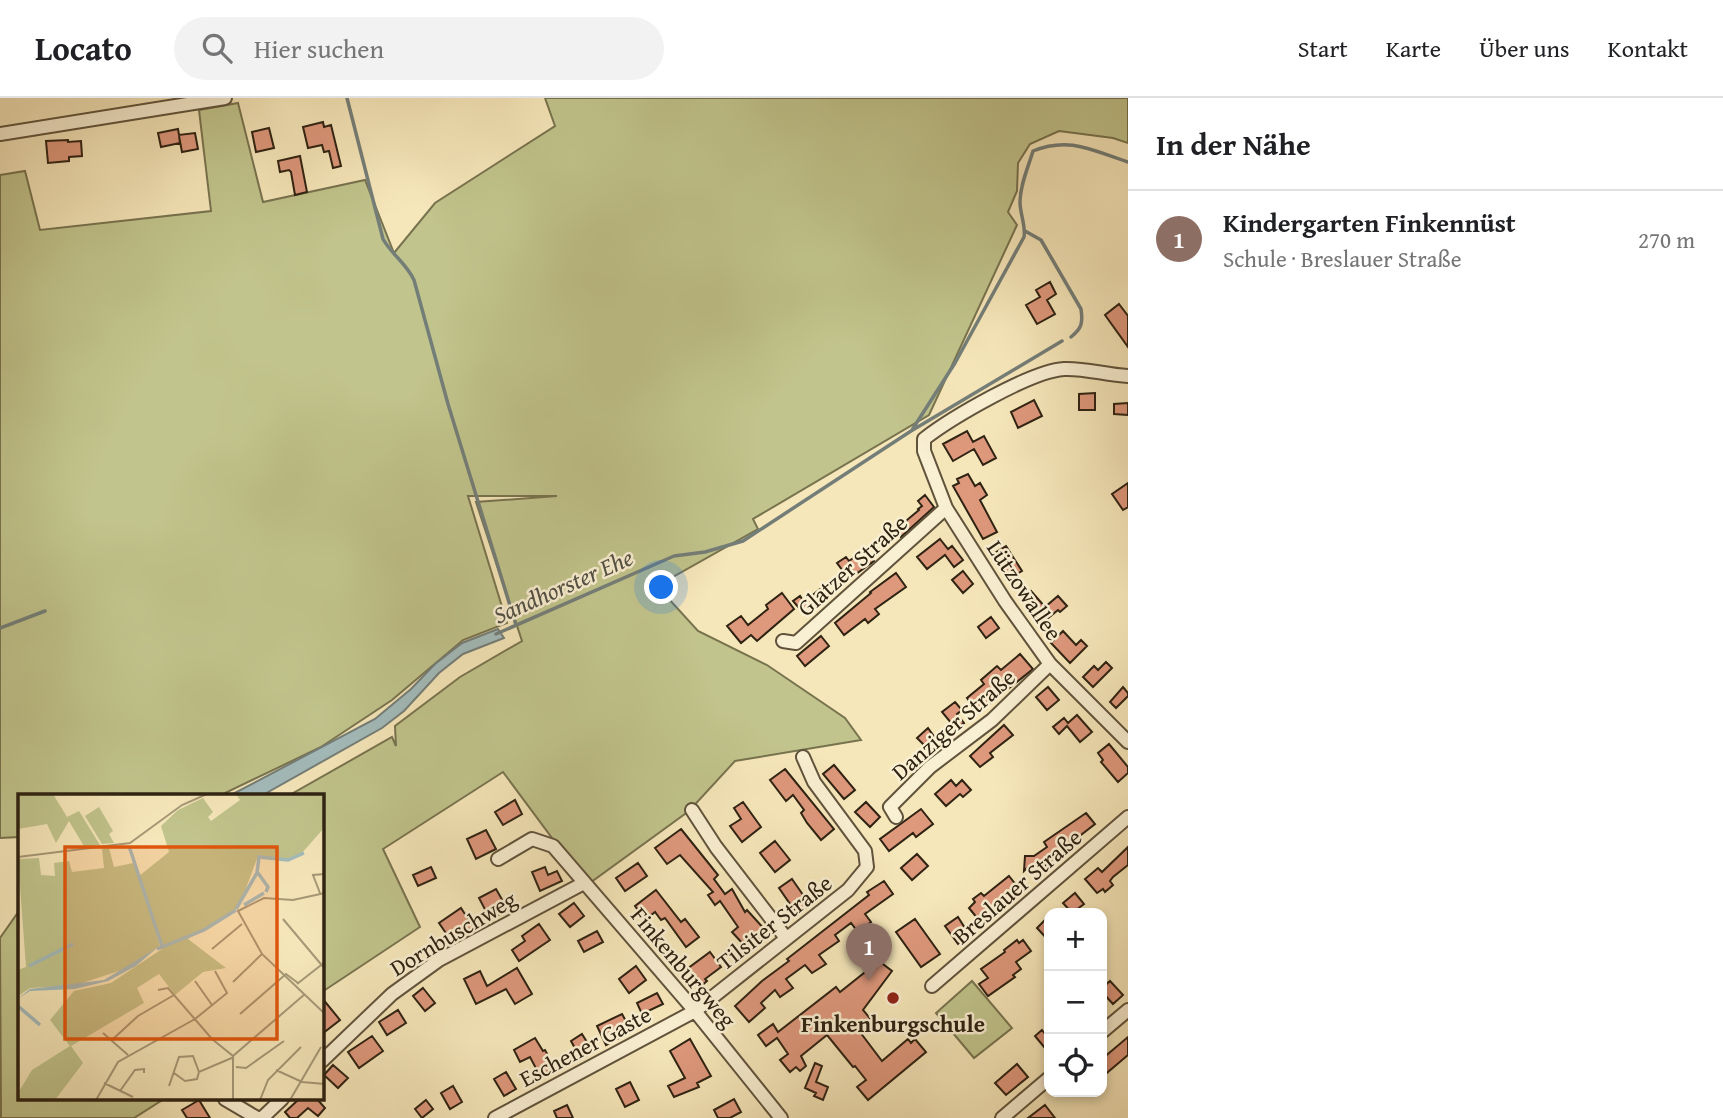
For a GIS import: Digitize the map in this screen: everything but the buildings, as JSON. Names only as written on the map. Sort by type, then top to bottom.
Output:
[{"type":"street","points":[[0,134],[225,98]]},
{"type":"street","name":"Lützowallee","points":[[1128,376],[1061,369],[986,400],[924,439],[924,452],[946,508],[1005,601],[1051,664],[1128,742]]},
{"type":"street","name":"Glatzer Straße","points":[[783,641],[796,643],[946,508]]},
{"type":"street","name":"Danziger Straße","points":[[896,817],[890,807],[930,767],[992,720],[1051,664]]},
{"type":"street","name":"Tilsiter Straße","points":[[695,1011],[848,890],[867,867],[868,859],[861,844],[814,782],[803,757]]},
{"type":"street","points":[[692,810],[716,847],[786,938]]},
{"type":"street","name":"Breslauer Straße","points":[[932,986],[1128,817]]},
{"type":"street","name":"Finkenburgweg","points":[[498,859],[532,839],[553,846],[695,1011],[781,1118]]},
{"type":"street","name":"Dornbuschweg","points":[[324,1058],[392,994],[439,960],[584,883]]},
{"type":"street","points":[[1107,1028],[1128,1010]]},
{"type":"street","name":"Eschener Gaste","points":[[495,1118],[695,1011]]},
{"type":"street","points":[[1002,1118],[1044,1081]]},
{"type":"street","points":[[227,1100],[260,1118],[281,1100]]},
{"type":"green space","points":[[545,98],[1128,98],[1128,143],[1113,138],[1059,131],[1030,144],[1018,163],[1017,191],[1008,212],[1017,225],[929,415],[753,519],[758,529],[657,586],[698,631],[767,665],[845,718],[861,740],[735,761],[689,811],[587,885],[503,772],[383,849],[420,927],[324,991],[324,794],[292,794],[392,737],[396,746],[395,726],[460,677],[522,641],[476,502],[557,496],[468,496],[507,623],[463,640],[392,700],[321,747],[223,794],[18,794],[18,837],[0,838],[0,175],[25,171],[40,230],[211,211],[199,110],[238,103],[263,202],[365,180],[394,253],[435,203],[555,126]]},
{"type":"green space","points":[[18,912],[18,1100],[162,1100],[134,1118],[1,1118],[0,938]]},
{"type":"green space","points":[[972,981],[1012,1028],[974,1058],[936,1013]]},
{"type":"water","points":[[498,629],[504,638],[463,654],[439,673],[404,711],[382,728],[265,794],[233,794],[375,719],[462,643]]},
{"type":"waterway","points":[[347,98],[383,239],[414,280],[448,404],[516,625]]},
{"type":"waterway","name":"Sandhorster Ehe","points":[[912,430],[955,363],[1024,237],[1020,196],[1033,151],[1070,145],[1128,162]]},
{"type":"waterway","name":"Sandhorster Ehe","points":[[1025,231],[1041,240],[1081,309],[1081,325],[1071,337]]},
{"type":"waterway","name":"Sandhorster Ehe","points":[[496,634],[674,556],[705,552],[743,541],[911,431],[1062,341]]},
{"type":"waterway","points":[[0,628],[45,611]]},
{"type":"place","name":"Kindergarten Finkennüst","points":[[869,981]]},
{"type":"place","name":"Finkenburgschule","points":[[893,998]]}]
